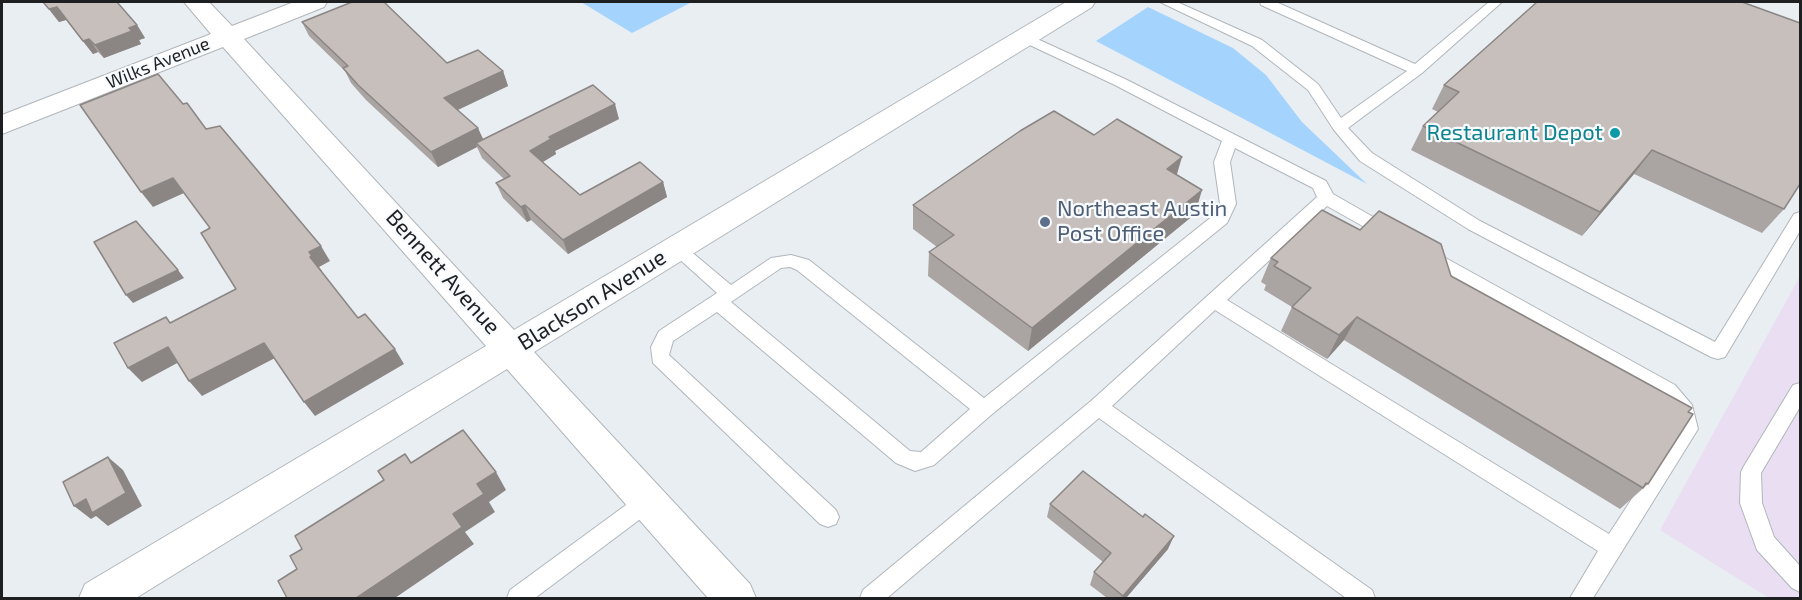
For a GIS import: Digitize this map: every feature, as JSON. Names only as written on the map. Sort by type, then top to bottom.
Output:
[{"type":"street","name":"Bennett Avenue","points":[[196,2],[735,598]]},
{"type":"street","name":"Wilks Avenue","points":[[2,125],[315,2]]},
{"type":"street","name":"Blackson Avenue","points":[[100,598],[513,350],[676,248],[1083,2]]},
{"type":"lane","points":[[1167,2],[1257,43],[1313,87],[1339,127],[1366,157],[1474,225],[1718,352],[1800,218]]},
{"type":"lane","points":[[1266,2],[1417,70]]},
{"type":"lane","points":[[1339,127],[1417,70],[1496,2]]},
{"type":"lane","points":[[1024,37],[1232,138],[1320,185],[1326,198],[1668,391],[1685,411],[1688,429],[1581,598]]},
{"type":"lane","points":[[676,248],[724,298],[903,457],[915,462],[927,459],[984,409],[1221,219],[1228,204],[1222,162],[1232,138]]},
{"type":"lane","points":[[871,598],[1098,407],[1326,198]]},
{"type":"lane","points":[[828,517],[660,358],[660,347],[666,336],[777,262],[791,261],[803,265],[984,409]]},
{"type":"lane","points":[[1213,300],[1613,548]]},
{"type":"lane","points":[[1800,391],[1751,472],[1751,503],[1765,543],[1800,581]]},
{"type":"lane","points":[[1098,407],[1364,598]]},
{"type":"lane","points":[[518,598],[648,501]]},
{"type":"shaded area","points":[[1800,276],[1800,598],[1769,598],[1660,530]]},
{"type":"water","points":[[581,2],[692,2],[632,33]]},
{"type":"water","points":[[1148,7],[1233,48],[1266,75],[1302,122],[1367,184],[1096,41]]},
{"type":"building","points":[[43,2],[117,2],[137,25],[129,28],[132,31],[95,45],[89,39],[83,41],[57,7],[49,9]]},
{"type":"building","points":[[352,2],[384,2],[447,63],[478,50],[503,71],[444,98],[478,128],[431,152],[358,85],[343,68],[348,66],[302,22]]},
{"type":"building","name":"Restaurant Depot","points":[[1537,2],[1742,2],[1800,23],[1800,184],[1784,209],[1652,150],[1600,212],[1423,126],[1459,92],[1444,85]]},
{"type":"building","points":[[158,74],[183,104],[187,103],[206,129],[220,126],[321,246],[309,252],[312,256],[310,257],[358,318],[365,314],[395,349],[304,402],[264,343],[189,381],[168,347],[128,368],[114,343],[166,317],[170,323],[236,289],[201,233],[210,228],[173,178],[141,192],[80,105]]},
{"type":"building","points":[[593,85],[615,104],[549,137],[551,139],[530,151],[580,195],[640,162],[663,182],[563,240],[525,205],[521,207],[496,183],[510,176],[476,143]]},
{"type":"building","points":[[1054,111],[1094,135],[1117,119],[1182,157],[1167,169],[1202,190],[1032,328],[929,252],[954,235],[913,205],[1020,131]]},
{"type":"building","points":[[1322,210],[1360,230],[1379,211],[1441,244],[1451,276],[1692,408],[1688,412],[1693,414],[1648,484],[1646,483],[1643,488],[1357,317],[1339,335],[1292,307],[1311,288],[1274,266],[1278,262],[1271,258]]},
{"type":"building","points":[[136,221],[178,270],[126,295],[94,242]]},
{"type":"building","points":[[463,430],[496,472],[477,484],[484,494],[453,514],[462,527],[356,598],[287,598],[278,581],[297,569],[290,556],[302,549],[295,536],[384,480],[378,471],[405,454],[411,463]]},
{"type":"building","points":[[108,457],[126,493],[92,513],[86,499],[74,506],[63,482]]},
{"type":"building","points":[[1083,471],[1143,517],[1145,514],[1174,536],[1123,596],[1094,572],[1111,553],[1050,504]]},
{"type":"place","name":"Restaurant Depot","points":[[1615,133]]},
{"type":"place","name":"Northeast Austin Post Office","points":[[1045,222]]}]
